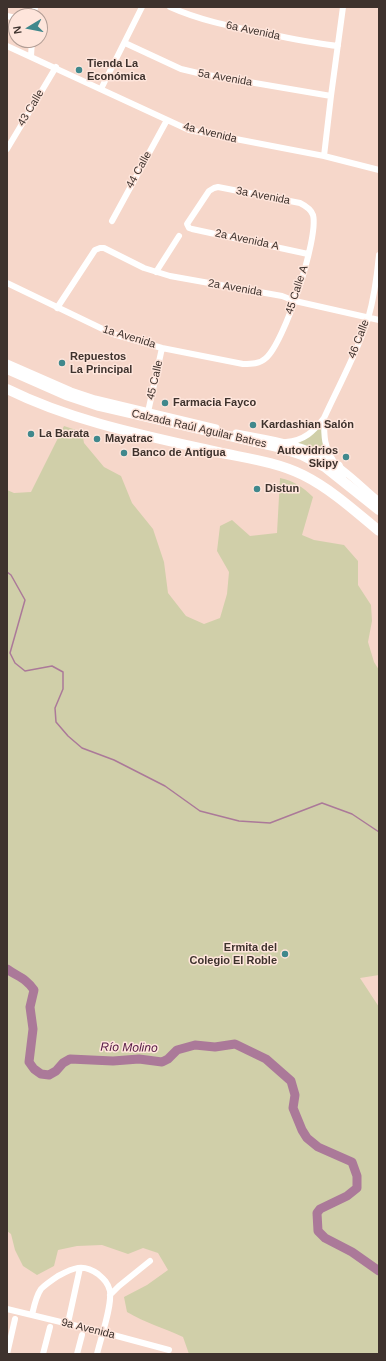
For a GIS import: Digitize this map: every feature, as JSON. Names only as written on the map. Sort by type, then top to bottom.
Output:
[{"type":"highway","name":"Calzada Raúl Aguilar Batres","points":[[8,366],[36,383],[99,406],[281,448],[308,458],[325,467],[379,510]]},
{"type":"highway","name":"Calzada Raúl Aguilar Batres","points":[[7,389],[52,409],[113,428],[268,462],[304,475],[332,493],[379,531]]},
{"type":"highway","points":[[337,465],[342,480]]},
{"type":"street","points":[[101,89],[142,7]]},
{"type":"street","name":"6a Avenida","points":[[170,7],[191,16],[215,23],[315,43],[338,46]]},
{"type":"street","points":[[324,156],[343,7]]},
{"type":"street","name":"5a Avenida","points":[[125,43],[181,69],[202,74],[331,96]]},
{"type":"street","name":"4a Avenida","points":[[7,46],[56,67],[189,130],[324,156],[379,170]]},
{"type":"street","points":[[31,56],[32,48]]},
{"type":"street","name":"43 Calle","points":[[7,150],[56,67]]},
{"type":"street","name":"44 Calle","points":[[112,221],[167,120]]},
{"type":"street","name":"3a Avenida","points":[[187,224],[209,191],[214,188],[222,188],[300,203],[306,205],[310,209]]},
{"type":"street","name":"45 Calle A","points":[[259,362],[265,359],[275,349],[295,301],[308,254],[313,222],[310,209]]},
{"type":"street","name":"2a Avenida A","points":[[187,224],[189,228],[192,229],[308,254]]},
{"type":"street","points":[[156,272],[179,236]]},
{"type":"street","name":"2a Avenida","points":[[57,308],[95,250],[104,248],[130,262],[170,276],[282,296],[295,301],[379,320]]},
{"type":"street","name":"46 Calle","points":[[283,443],[294,442],[304,437],[318,426],[324,418],[361,338],[368,317],[374,290],[379,255]]},
{"type":"street","name":"1a Avenida","points":[[7,283],[113,334],[162,348],[243,364],[259,362]]},
{"type":"street","name":"45 Calle","points":[[148,412],[162,348]]},
{"type":"street","points":[[8,366],[85,396],[310,450],[337,465],[379,501]]},
{"type":"street","name":"46 Calle","points":[[324,418],[325,444],[330,456],[337,465]]},
{"type":"street","points":[[110,1295],[119,1286],[150,1262]]},
{"type":"street","points":[[68,1324],[80,1268]]},
{"type":"street","points":[[32,1315],[37,1296],[40,1291],[53,1279],[70,1269],[80,1268],[94,1271],[107,1284],[110,1295],[97,1354]]},
{"type":"street","name":"9a Avenida","points":[[7,1309],[169,1350]]},
{"type":"street","points":[[7,1354],[15,1319]]},
{"type":"street","points":[[43,1354],[50,1327]]},
{"type":"street","points":[[77,1354],[82,1335]]},
{"type":"green space","points":[[324,418],[329,457],[293,443]]},
{"type":"green space","points":[[64,426],[82,432],[84,443],[104,467],[121,476],[132,503],[153,529],[164,562],[168,593],[186,616],[204,624],[220,618],[227,594],[229,572],[217,551],[220,526],[232,520],[250,536],[277,533],[280,478],[298,485],[313,497],[302,535],[314,540],[344,545],[358,561],[358,585],[371,605],[372,621],[368,642],[374,662],[379,670],[379,975],[360,978],[379,1007],[379,1354],[189,1354],[183,1337],[127,1312],[124,1297],[147,1285],[168,1270],[158,1253],[143,1248],[128,1254],[102,1245],[77,1246],[58,1250],[54,1266],[37,1275],[23,1266],[15,1250],[11,1234],[7,1231],[7,490],[14,493],[31,492]]},
{"type":"waterway","points":[[7,572],[11,575],[25,600],[10,653],[15,663],[25,671],[52,666],[63,672],[63,689],[55,708],[56,722],[68,736],[82,748],[114,760],[165,786],[200,811],[239,821],[270,823],[322,803],[352,814],[379,832]]},
{"type":"waterway","name":"Río Molino","points":[[7,969],[25,980],[34,990],[30,1007],[33,1029],[29,1062],[34,1069],[41,1074],[49,1075],[70,1059],[113,1061],[139,1059],[162,1062],[168,1059],[177,1050],[195,1045],[215,1047],[235,1044],[266,1059],[291,1081],[295,1095],[293,1108],[307,1138],[318,1147],[352,1162],[357,1176],[357,1188],[347,1196],[320,1209],[317,1213],[318,1231],[325,1238],[352,1252],[379,1271]]},
{"type":"place","name":"Tienda La Económica","points":[[79,70]]},
{"type":"place","name":"Repuestos La Principal","points":[[62,363]]},
{"type":"place","name":"Farmacia Fayco","points":[[165,403]]},
{"type":"place","name":"Kardashian Salón","points":[[253,425]]},
{"type":"place","name":"La Barata","points":[[31,434]]},
{"type":"place","name":"Mayatrac","points":[[97,439]]},
{"type":"place","name":"Banco de Antigua","points":[[124,453]]},
{"type":"place","name":"Autovidrios Skipy","points":[[346,457]]},
{"type":"place","name":"Distun","points":[[257,489]]},
{"type":"place","name":"Ermita del Colegio El Roble","points":[[285,954]]}]
